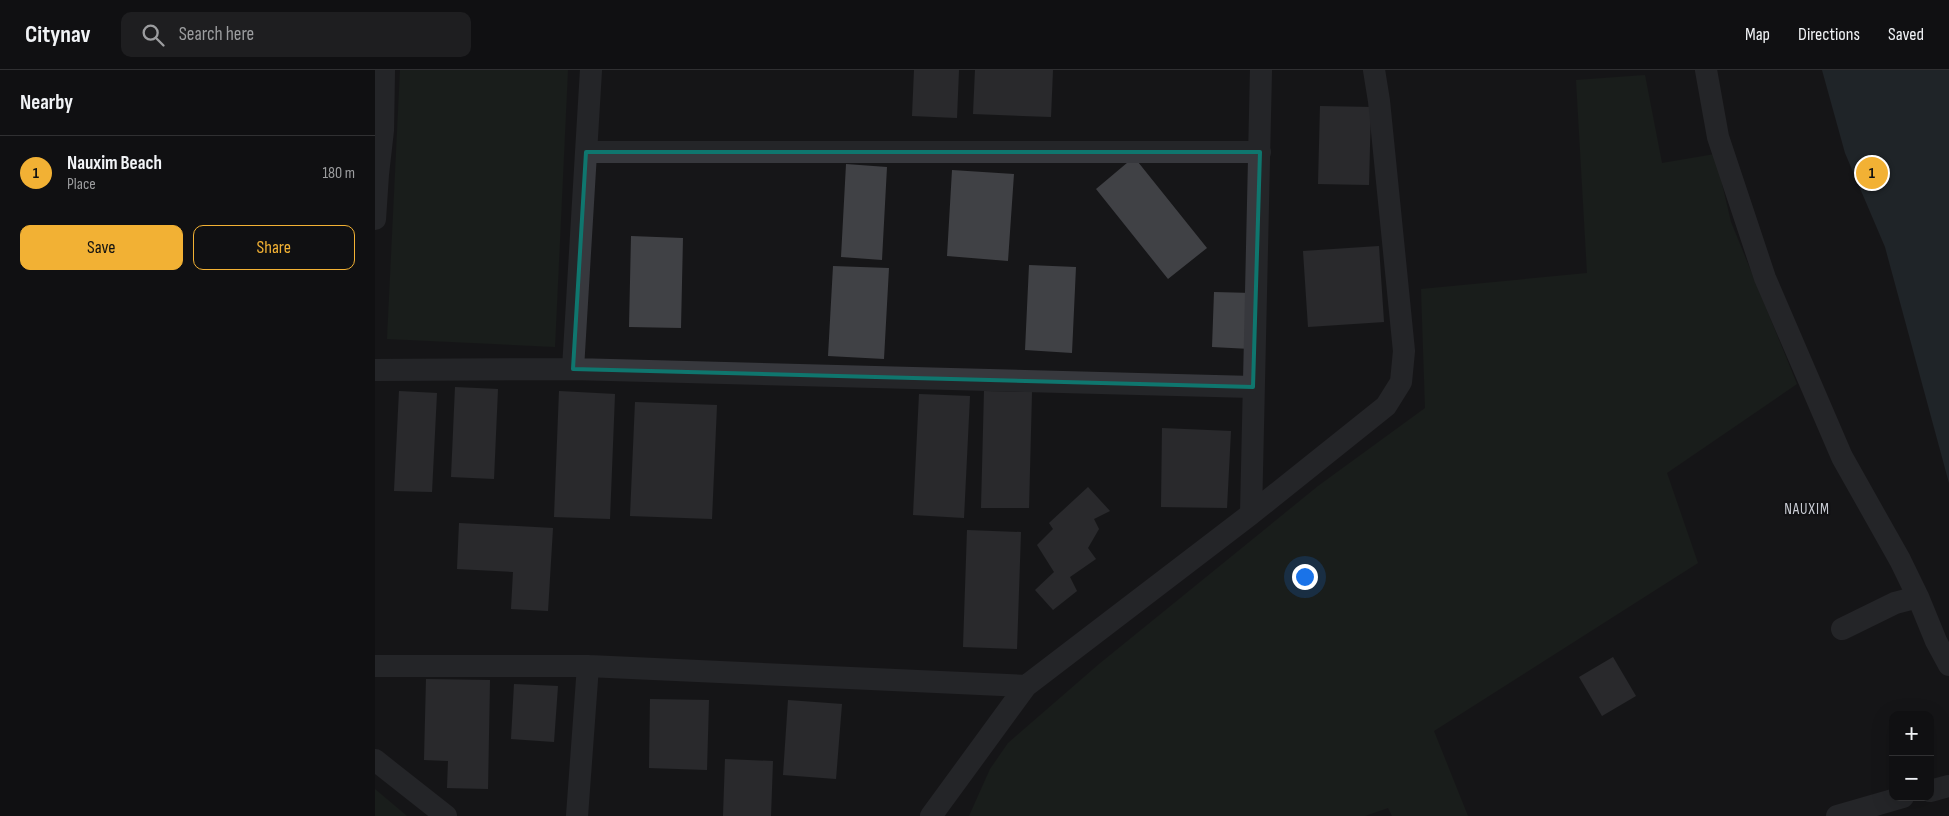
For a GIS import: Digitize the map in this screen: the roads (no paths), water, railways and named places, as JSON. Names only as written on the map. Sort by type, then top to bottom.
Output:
[{"type":"street","points":[[375,219],[376,173],[384,70]]},
{"type":"street","points":[[573,369],[591,70]]},
{"type":"street","points":[[1251,514],[1261,70]]},
{"type":"street","points":[[931,816],[1026,686],[1251,514],[1386,406],[1401,382],[1404,351],[1379,101],[1374,70]]},
{"type":"street","points":[[1706,70],[1718,138],[1765,278],[1842,457],[1918,597],[1936,642],[1949,665]]},
{"type":"street","points":[[586,152],[1260,152]]},
{"type":"street","points":[[375,370],[573,369],[1253,387]]},
{"type":"street","points":[[1842,629],[1895,603],[1918,597]]},
{"type":"street","points":[[375,666],[587,666],[1026,686]]},
{"type":"street","points":[[577,816],[587,666]]},
{"type":"street","points":[[375,760],[446,816]]},
{"type":"street","points":[[1934,790],[1949,786]]},
{"type":"street","points":[[1837,816],[1889,801]]},
{"type":"place","name":"Nauxim Beach","points":[[1872,173]]},
{"type":"district","name":"NAUXIM","points":[[1807,509]]}]
